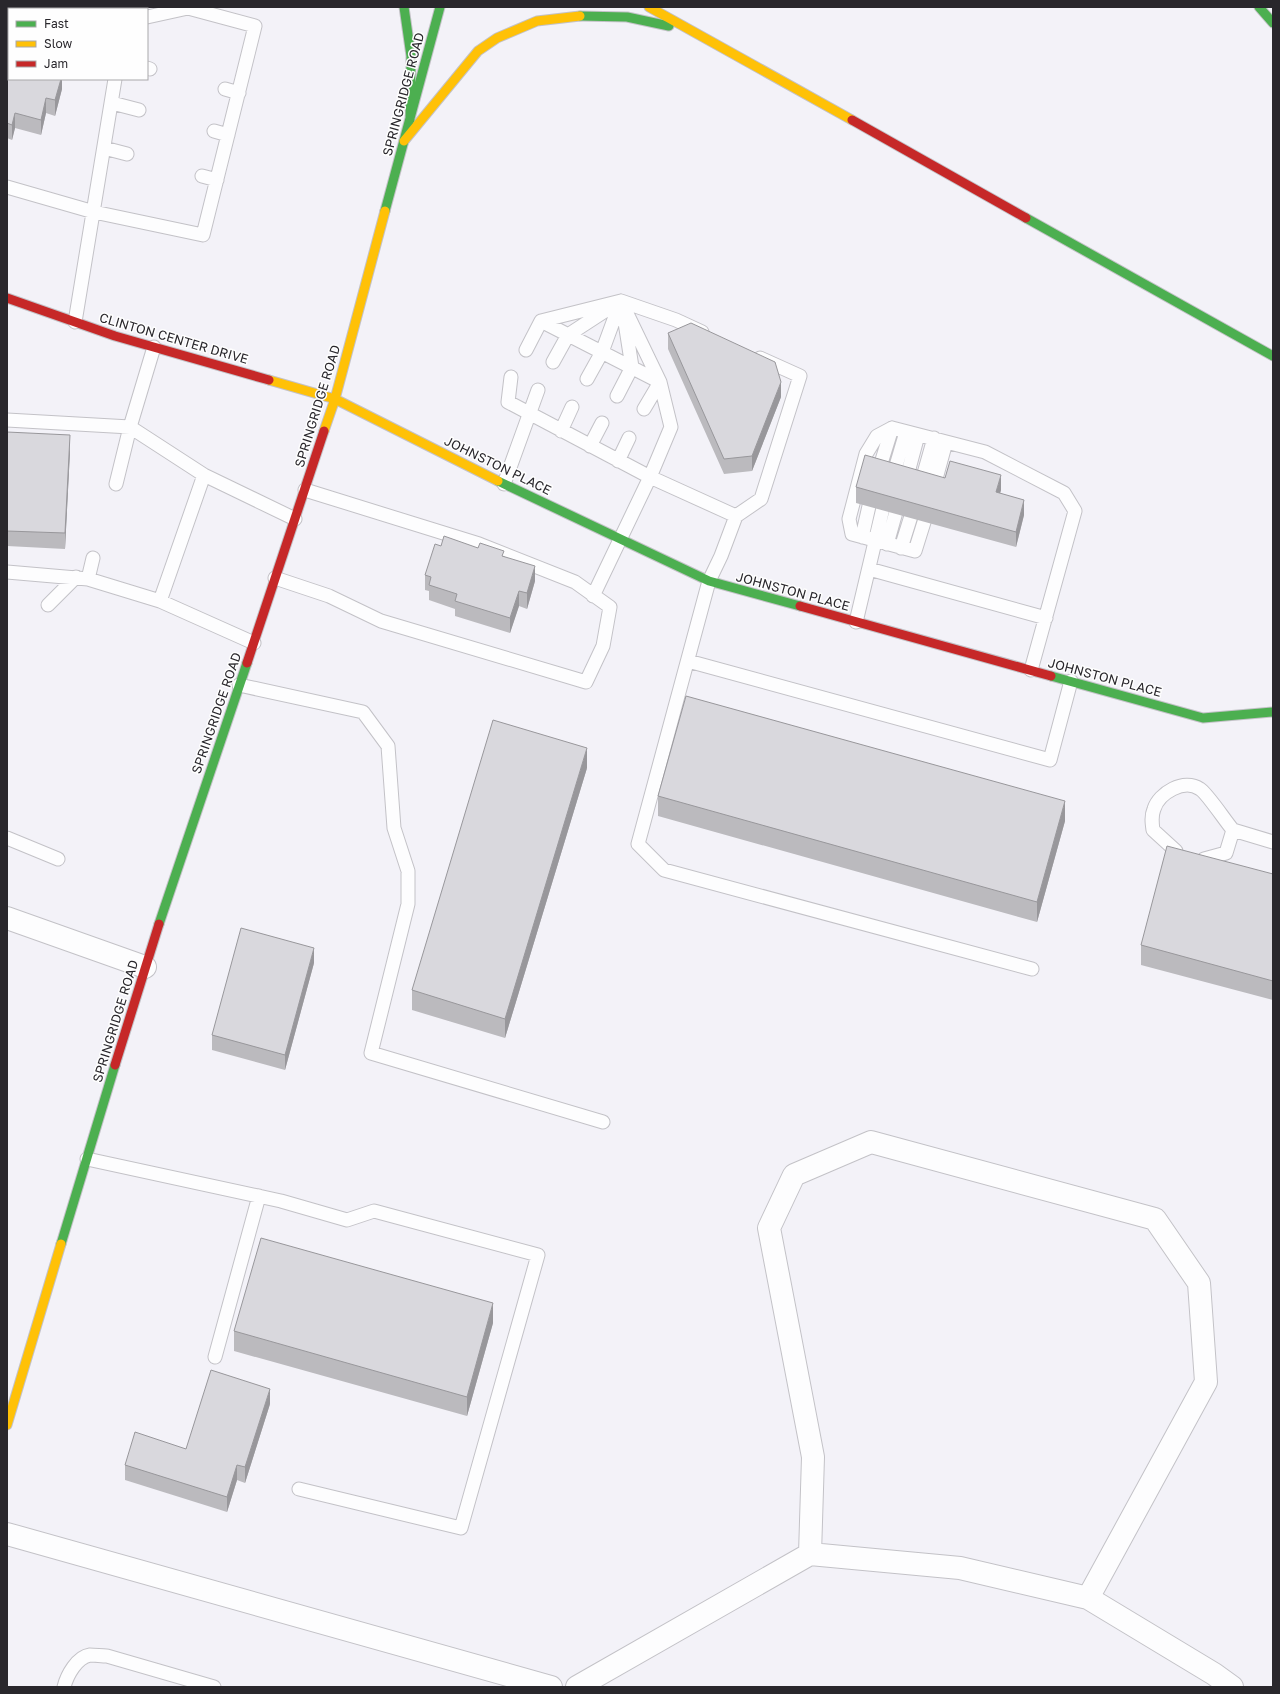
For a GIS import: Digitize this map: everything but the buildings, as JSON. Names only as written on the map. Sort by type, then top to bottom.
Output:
[{"type":"main road","points":[[404,7],[411,56],[410,120]]},
{"type":"main road","name":"SPRINGRIDGE ROAD","points":[[7,1425],[145,967],[335,399],[440,7]]},
{"type":"main road","points":[[649,7],[1273,356]]},
{"type":"main road","points":[[1260,7],[1273,23]]},
{"type":"main road","points":[[404,141],[478,51],[497,38],[537,21],[575,16],[627,17],[693,32]]},
{"type":"main road","name":"CLINTON CENTER DRIVE","points":[[7,298],[115,336],[335,399]]},
{"type":"main road","name":"JOHNSTON PLACE","points":[[335,399],[504,484],[709,581],[1203,718],[1273,712]]},
{"type":"street","points":[[7,918],[145,967]]},
{"type":"street","points":[[810,1554],[813,1457],[769,1228],[794,1175],[871,1142],[1155,1219],[1199,1283],[1206,1382],[1088,1598]]},
{"type":"street","points":[[7,1534],[551,1687]]},
{"type":"street","points":[[578,1687],[810,1554],[960,1568],[1088,1598],[1214,1674],[1232,1687]]},
{"type":"lane","points":[[7,188],[94,212],[204,235],[255,26],[188,8],[148,17]]},
{"type":"lane","points":[[75,322],[116,80]]},
{"type":"lane","points":[[225,89],[239,93]]},
{"type":"lane","points":[[112,103],[139,110]]},
{"type":"lane","points":[[214,131],[228,135]]},
{"type":"lane","points":[[104,148],[127,154]]},
{"type":"lane","points":[[202,176],[217,180]]},
{"type":"lane","points":[[553,362],[568,335],[621,301]]},
{"type":"lane","points":[[587,379],[602,352],[621,301]]},
{"type":"lane","points":[[617,396],[632,368],[621,301]]},
{"type":"lane","points":[[593,596],[650,477],[670,427],[660,382],[621,301]]},
{"type":"lane","points":[[526,350],[541,321],[621,301],[676,320],[712,337]]},
{"type":"lane","points":[[541,321],[660,382]]},
{"type":"lane","points":[[116,484],[130,427],[154,347]]},
{"type":"lane","points":[[749,353],[800,376],[762,499],[736,516],[721,556],[709,581],[638,844],[664,870],[1032,969]]},
{"type":"lane","points":[[511,377],[508,402],[650,477],[736,516]]},
{"type":"lane","points":[[644,410],[660,382]]},
{"type":"lane","points":[[504,484],[528,413],[538,390]]},
{"type":"lane","points":[[561,431],[572,407]]},
{"type":"lane","points":[[7,420],[130,427],[204,475],[295,519]]},
{"type":"lane","points":[[590,446],[602,423]]},
{"type":"lane","points":[[878,473],[892,428]]},
{"type":"lane","points":[[925,519],[915,551],[852,534],[848,518],[866,454],[877,436],[892,428],[985,452],[1064,493],[1075,511],[1031,670]]},
{"type":"lane","points":[[893,476],[912,433]]},
{"type":"lane","points":[[906,480],[912,433]]},
{"type":"lane","points":[[618,461],[629,438]]},
{"type":"lane","points":[[921,484],[940,440]]},
{"type":"lane","points":[[934,486],[940,440]]},
{"type":"lane","points":[[160,601],[204,475]]},
{"type":"lane","points":[[275,578],[328,596],[381,621],[586,682],[603,646],[610,607],[575,582],[480,544],[305,490]]},
{"type":"lane","points":[[869,506],[875,541]]},
{"type":"lane","points":[[856,622],[883,508]]},
{"type":"lane","points":[[875,541],[896,512]]},
{"type":"lane","points":[[901,548],[911,516]]},
{"type":"lane","points":[[48,605],[82,578],[93,558]]},
{"type":"lane","points":[[869,569],[1046,618]]},
{"type":"lane","points":[[7,572],[82,578],[160,601],[254,643]]},
{"type":"lane","points":[[688,660],[1050,760],[1071,681]]},
{"type":"lane","points":[[239,685],[363,712],[388,746],[394,828],[408,871],[408,904],[371,1053],[603,1122]]},
{"type":"lane","points":[[1176,851],[1153,830],[1152,820],[1154,809],[1159,799],[1168,792],[1178,787],[1188,786],[1200,788],[1233,830],[1273,842]]},
{"type":"lane","points":[[1204,859],[1226,853],[1233,830]]},
{"type":"lane","points":[[7,838],[58,860]]},
{"type":"lane","points":[[87,1159],[259,1196],[346,1220],[374,1211],[538,1256],[461,1528],[299,1489]]},
{"type":"lane","points":[[215,1357],[259,1196]]},
{"type":"lane","points":[[64,1687],[66,1679],[77,1663],[89,1656],[107,1656],[214,1687]]},
{"type":"traffic: fast","points":[[404,7],[411,56],[410,120]]},
{"type":"traffic: fast","points":[[385,211],[440,7]]},
{"type":"traffic: fast","points":[[1259,7],[1273,23]]},
{"type":"traffic: fast","points":[[580,16],[627,17],[669,26]]},
{"type":"traffic: fast","points":[[1026,218],[1273,356]]},
{"type":"traffic: fast","points":[[498,481],[709,581],[800,606]]},
{"type":"traffic: fast","points":[[159,924],[247,663]]},
{"type":"traffic: fast","points":[[1051,676],[1203,718],[1273,712]]},
{"type":"traffic: fast","points":[[61,1244],[115,1065]]},
{"type":"traffic: slow","points":[[649,7],[852,120]]},
{"type":"traffic: slow","points":[[404,141],[478,51],[497,38],[537,21],[580,16]]},
{"type":"traffic: slow","points":[[324,431],[335,399],[385,211]]},
{"type":"traffic: slow","points":[[269,380],[335,399],[498,481]]},
{"type":"traffic: slow","points":[[7,1425],[61,1244]]},
{"type":"traffic: jam","points":[[852,120],[1026,218]]},
{"type":"traffic: jam","points":[[7,298],[115,336],[269,380]]},
{"type":"traffic: jam","points":[[247,663],[324,431]]},
{"type":"traffic: jam","points":[[800,606],[1051,676]]},
{"type":"traffic: jam","points":[[115,1065],[159,924]]}]
